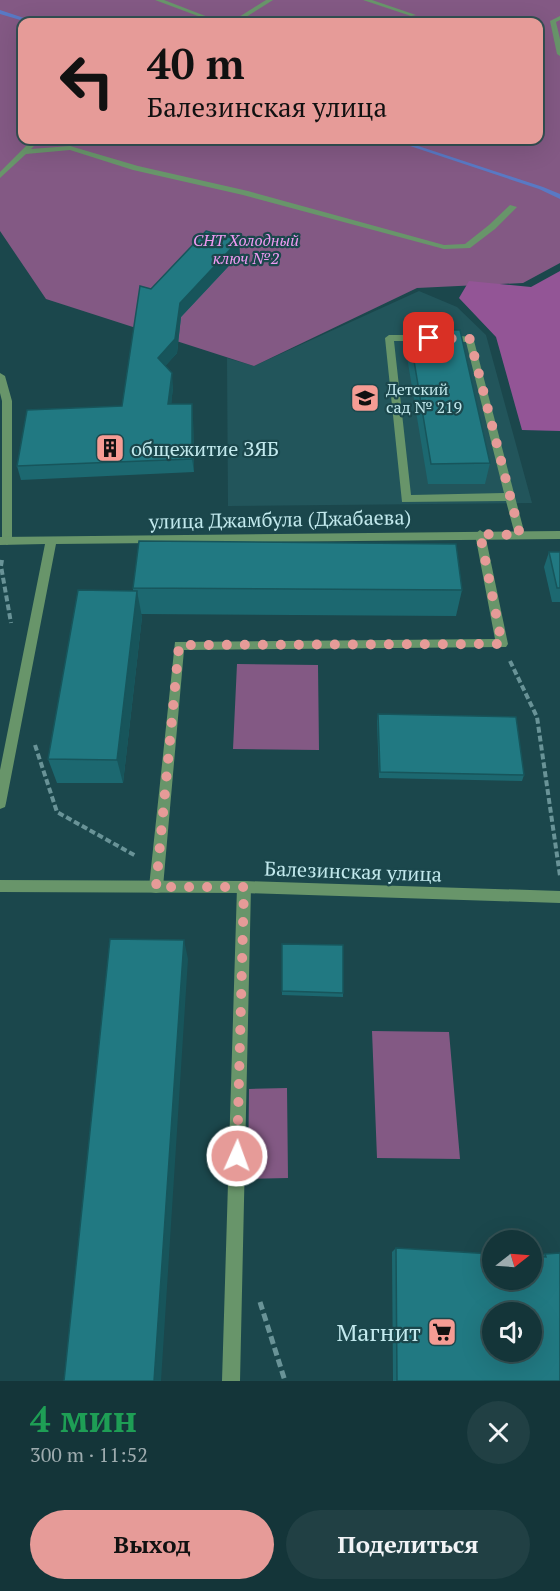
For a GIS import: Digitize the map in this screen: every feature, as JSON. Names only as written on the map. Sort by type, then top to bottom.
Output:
[{"type":"street","points":[[158,0],[207,18]]},
{"type":"street","points":[[241,18],[270,0]]},
{"type":"street","points":[[366,0],[413,15]]},
{"type":"street","points":[[560,18],[553,21],[560,54]]},
{"type":"street","points":[[0,176],[32,144]]},
{"type":"street","points":[[24,152],[44,148],[70,148],[136,168],[245,193],[444,247],[466,246],[492,227],[513,207]]},
{"type":"street","points":[[510,497],[406,499],[389,338],[470,339],[520,535]]},
{"type":"street","points":[[0,376],[7,401],[3,541]]},
{"type":"street","points":[[156,887],[179,645],[502,644],[480,534]]},
{"type":"street","name":"улица Джамбула (Джабаева)","points":[[3,541],[480,534],[560,535]]},
{"type":"street","points":[[0,803],[51,540]]},
{"type":"street","name":"Балезинская улица","points":[[0,886],[244,887],[560,897]]},
{"type":"street","points":[[231,1381],[244,887]]},
{"type":"path","points":[[3,541],[1,566],[13,632]]},
{"type":"path","points":[[502,644],[537,717],[560,878]]},
{"type":"path","points":[[34,744],[57,812],[158,868]]},
{"type":"shaded area","points":[[560,271],[560,431],[522,430],[496,337],[459,298],[469,281],[531,287]]},
{"type":"shaded area","name":"Детский сад № 219","points":[[419,291],[457,307],[486,335],[532,503],[228,506],[227,358],[254,366]]},
{"type":"green space","name":"СНТ Холодный ключ №2","points":[[0,0],[560,0],[560,263],[523,283],[417,288],[254,366],[46,299],[0,231]]},
{"type":"green space","points":[[237,664],[318,665],[319,750],[233,749]]},
{"type":"green space","points":[[372,1031],[449,1032],[460,1159],[377,1158]]},
{"type":"green space","points":[[287,1088],[288,1178],[248,1179],[249,1089]]},
{"type":"building","points":[[206,231],[239,240],[180,303],[175,339],[158,358],[172,373],[168,404],[192,404],[192,459],[17,466],[27,410],[122,406],[140,286],[151,289]]},
{"type":"building","points":[[409,330],[460,330],[490,463],[431,464]]},
{"type":"building","points":[[139,541],[456,544],[462,590],[133,588]]},
{"type":"building","points":[[549,552],[560,552],[560,588],[557,588]]},
{"type":"building","points":[[78,590],[137,591],[117,760],[48,759]]},
{"type":"building","points":[[378,714],[516,717],[524,775],[380,772]]},
{"type":"building","points":[[110,939],[184,940],[154,1381],[64,1381]]},
{"type":"building","points":[[282,944],[343,945],[343,993],[282,991]]},
{"type":"building","name":"Магнит","points":[[396,1248],[482,1253],[482,1290],[542,1290],[542,1257],[546,1257],[545,1254],[560,1253],[560,1381],[397,1381]]},
{"type":"waterway","points":[[0,12],[19,18]]},
{"type":"waterway","points":[[407,144],[541,188],[560,197]]},
{"type":"place","name":"Детский сад № 219","points":[[365,398]]},
{"type":"place","name":"общежитие ЗЯБ","points":[[110,448]]},
{"type":"place","name":"Магнит","points":[[442,1332]]},
{"type":"route","points":[[237,1156],[244,887],[156,887],[179,645],[502,644],[480,534],[520,535],[470,339],[429,338]]}]
